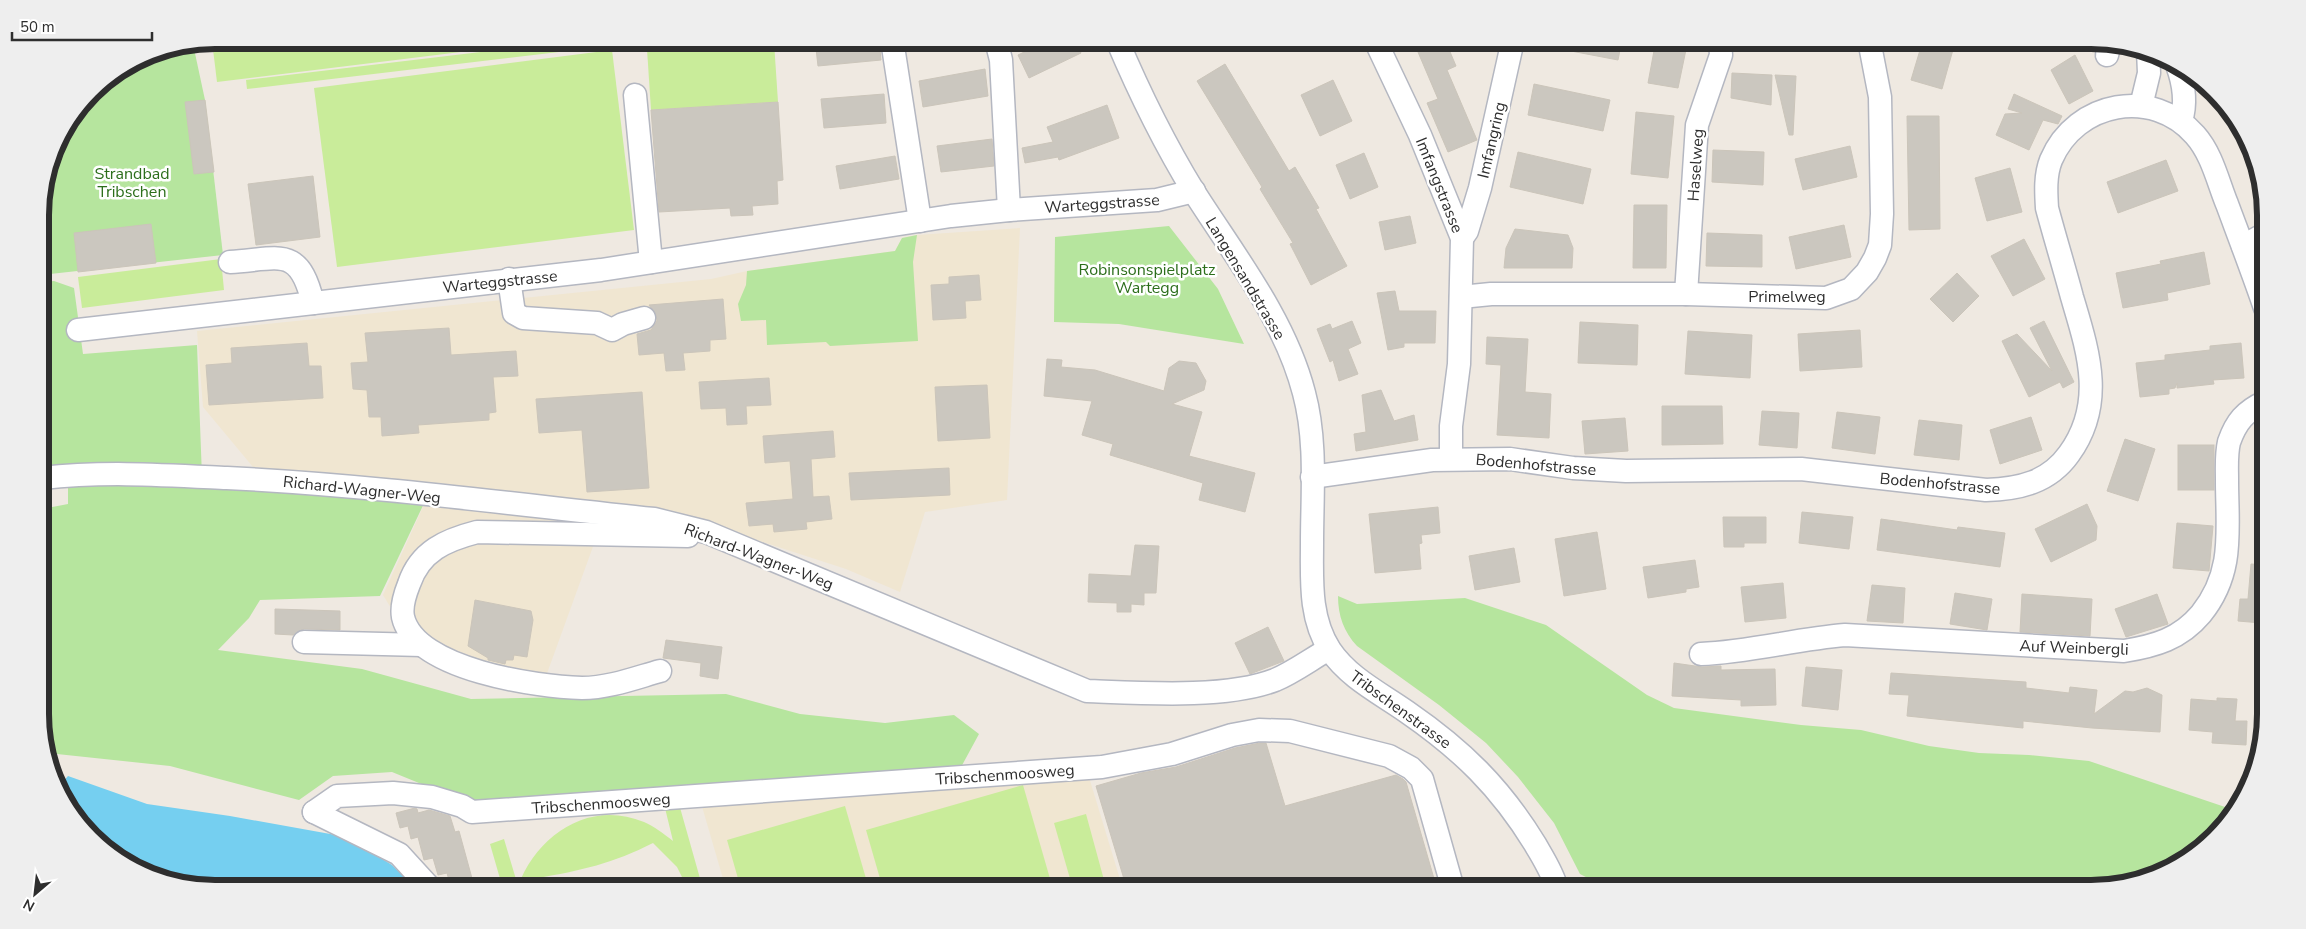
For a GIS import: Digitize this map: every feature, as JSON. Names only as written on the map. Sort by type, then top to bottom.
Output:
[{"type":"street","points":[[893,49],[920,220]]},
{"type":"street","points":[[998,49],[1001,60],[1009,210]]},
{"type":"street","name":"Langensandstrasse","points":[[1121,49],[1142,100],[1194,191],[1258,292],[1288,348],[1304,392],[1311,436],[1312,588],[1318,624]]},
{"type":"street","name":"Imfangstrasse","points":[[1379,49],[1420,135],[1462,238],[1459,364],[1451,426],[1451,458]]},
{"type":"street","name":"Imfangring","points":[[1462,238],[1467,231],[1480,188],[1511,49]]},
{"type":"street","name":"Haselweg","points":[[1686,294],[1697,125],[1720,55],[1720,49]]},
{"type":"street","name":"Primelweg","points":[[1461,298],[1491,294],[1686,294],[1826,298],[1851,289],[1868,272],[1880,245],[1882,214],[1880,97],[1871,49]]},
{"type":"street","points":[[2141,106],[2149,73],[2148,60]]},
{"type":"street","points":[[2181,76],[2185,107],[2181,121]]},
{"type":"street","points":[[635,94],[651,262]]},
{"type":"street","name":"Bodenhofstrasse","points":[[1312,477],[1451,458],[1510,459],[1573,468],[1626,470],[1801,469],[1986,490],[2011,489],[2040,481],[2060,467],[2079,440],[2089,415],[2092,383],[2088,349],[2047,208],[2045,184],[2050,161],[2060,143],[2078,123],[2109,108],[2141,106],[2160,111],[2181,121],[2196,136],[2211,161],[2257,285]]},
{"type":"street","name":"Warteggstrasse","points":[[78,330],[651,262],[920,220],[1009,210],[1157,200],[1194,191]]},
{"type":"street","points":[[2243,246],[2257,238]]},
{"type":"street","points":[[230,262],[282,259],[293,261],[300,267],[305,276],[313,303]]},
{"type":"street","points":[[509,279],[514,313],[523,318],[597,323],[612,330],[623,324],[644,318]]},
{"type":"street","name":"Auf Weinbergli","points":[[1701,654],[1727,653],[1819,637],[1844,635],[2124,651],[2151,647],[2171,639],[2196,620],[2220,585],[2227,559],[2229,442],[2235,425],[2242,415],[2257,407]]},
{"type":"street","name":"Richard-Wagner-Weg","points":[[49,477],[68,475],[144,474],[298,481],[654,519],[706,532],[1088,691],[1155,693],[1244,689],[1276,679],[1329,649]]},
{"type":"street","points":[[660,671],[618,683],[583,688],[488,675],[445,660],[422,645],[410,631],[403,617],[404,597],[414,570],[433,548],[454,538],[477,532],[684,537],[706,532]]},
{"type":"street","name":"Tribschenstrasse","points":[[1318,624],[1329,649],[1345,668],[1360,681],[1440,735],[1481,771],[1521,821],[1541,854],[1554,880]]},
{"type":"street","points":[[304,642],[422,645]]},
{"type":"street","name":"Tribschenmoosweg","points":[[423,880],[399,854],[314,812],[337,796],[393,793],[432,797],[462,806],[472,812],[1102,767],[1172,754],[1232,735],[1259,730],[1290,732],[1389,756],[1411,768],[1422,780],[1450,880]]},
{"type":"shaded area","points":[[1020,228],[1007,500],[925,512],[900,592],[846,569],[676,514],[607,508],[541,690],[423,660],[383,595],[432,487],[253,467],[203,407],[197,331],[711,279],[747,271],[895,251],[902,238],[917,235]]},
{"type":"shaded area","points":[[1088,774],[1120,880],[723,880],[701,803]]},
{"type":"green space","points":[[213,49],[485,49],[217,82]]},
{"type":"green space","points":[[506,49],[585,49],[247,89],[246,80]]},
{"type":"green space","points":[[647,49],[774,49],[778,102],[651,110]]},
{"type":"green space","name":"Strandbad Tribschen","points":[[193,50],[205,100],[223,255],[49,274],[50,193],[61,151],[71,132],[90,105],[114,83],[151,61]]},
{"type":"green space","points":[[612,50],[634,230],[337,267],[314,88]]},
{"type":"green space","name":"Robinsonspielplatz Wartegg","points":[[1169,226],[1218,289],[1244,344],[1119,324],[1054,322],[1055,237]]},
{"type":"green space","points":[[917,235],[913,262],[918,341],[830,346],[826,342],[767,345],[766,320],[741,321],[738,304],[746,285],[747,271],[895,251],[902,238]]},
{"type":"green space","points":[[221,259],[224,290],[82,308],[78,277]]},
{"type":"green space","points":[[49,281],[54,281],[74,288],[83,354],[197,345],[202,477],[428,495],[380,596],[260,600],[249,618],[218,650],[362,669],[471,699],[726,694],[800,714],[885,723],[954,715],[979,734],[960,769],[472,812],[441,792],[392,772],[333,776],[299,800],[170,766],[57,754],[57,764],[50,736],[49,714],[49,508],[68,504],[68,476],[49,477]]},
{"type":"green space","points":[[1338,596],[1357,604],[1465,598],[1546,625],[1647,695],[1674,708],[1801,725],[1861,730],[1929,746],[1979,753],[2029,755],[2089,761],[2228,808],[2209,832],[2174,858],[2155,868],[2123,877],[2102,880],[1592,880],[1580,874],[1554,823],[1518,777],[1486,743],[1439,705],[1357,646],[1343,623],[1339,610]]},
{"type":"green space","points":[[1023,785],[1050,880],[880,880],[866,830]]},
{"type":"green space","points":[[679,804],[700,880],[684,880],[677,867],[653,843],[624,856],[596,865],[537,878],[536,880],[521,880],[538,851],[552,837],[568,826],[585,819],[604,815],[624,816],[648,824],[673,841],[665,808]]},
{"type":"green space","points":[[845,806],[866,880],[738,880],[727,840]]},
{"type":"green space","points":[[1086,814],[1104,880],[1070,880],[1054,823]]},
{"type":"green space","points":[[504,839],[516,880],[500,880],[490,844]]},
{"type":"water","points":[[68,776],[147,804],[230,816],[347,837],[392,865],[407,880],[215,880],[193,879],[162,871],[141,863],[105,839],[90,824],[77,806],[63,781]]},
{"type":"building","points":[[816,49],[880,49],[881,60],[818,66]]},
{"type":"building","points":[[1030,49],[1079,49],[1081,53],[1029,78],[1018,55]]},
{"type":"building","points":[[1417,49],[1449,49],[1456,66],[1447,70],[1477,140],[1448,152],[1427,103],[1438,99]]},
{"type":"building","points":[[1560,49],[1620,49],[1618,60]]},
{"type":"building","points":[[1654,49],[1686,49],[1678,88],[1648,83]]},
{"type":"building","points":[[1920,49],[1953,49],[1942,89],[1911,80]]},
{"type":"building","points":[[2075,55],[2093,91],[2069,104],[2051,70]]},
{"type":"building","points":[[1225,64],[1289,171],[1295,167],[1319,208],[1316,209],[1347,266],[1311,285],[1290,244],[1293,243],[1260,189],[1262,187],[1197,81]]},
{"type":"building","points":[[985,69],[988,96],[923,107],[919,81]]},
{"type":"building","points":[[1732,73],[1772,75],[1771,105],[1731,98]]},
{"type":"building","points":[[1775,75],[1796,76],[1793,135],[1789,135]]},
{"type":"building","points":[[1333,80],[1352,121],[1320,136],[1301,95]]},
{"type":"building","points":[[1534,84],[1610,100],[1603,131],[1528,115]]},
{"type":"building","points":[[884,94],[886,123],[824,128],[821,99]]},
{"type":"building","points":[[2014,94],[2062,116],[2058,124],[2043,120],[2029,150],[1996,135],[2005,114],[2022,113],[2008,109]]},
{"type":"building","points":[[205,100],[214,172],[194,174],[185,102]]},
{"type":"building","points":[[778,102],[783,180],[777,181],[778,204],[752,206],[753,215],[731,216],[730,208],[659,212],[651,110]]},
{"type":"building","points":[[1107,105],[1119,138],[1059,160],[1058,157],[1025,163],[1022,148],[1053,142],[1047,127]]},
{"type":"building","points":[[1636,112],[1674,116],[1668,178],[1631,174]]},
{"type":"building","points":[[1907,116],[1939,116],[1940,229],[1909,230]]},
{"type":"building","points":[[992,139],[994,166],[941,172],[937,146]]},
{"type":"building","points":[[1850,146],[1857,177],[1803,190],[1795,159]]},
{"type":"building","points":[[1713,150],[1764,152],[1763,185],[1712,182]]},
{"type":"building","points":[[1518,152],[1591,169],[1583,204],[1510,187]]},
{"type":"building","points":[[1364,153],[1378,187],[1350,199],[1336,165]]},
{"type":"building","points":[[895,156],[899,179],[840,189],[836,166]]},
{"type":"building","points":[[2166,160],[2178,191],[2118,213],[2107,182]]},
{"type":"building","points":[[2010,168],[2022,212],[1987,221],[1975,178]]},
{"type":"building","points":[[313,176],[320,237],[256,245],[248,184]]},
{"type":"building","points":[[1634,205],[1667,205],[1666,268],[1633,268]]},
{"type":"building","points":[[1410,216],[1416,243],[1385,250],[1379,222]]},
{"type":"building","points":[[151,224],[156,263],[78,272],[74,233]]},
{"type":"building","points":[[1844,225],[1851,257],[1796,269],[1789,237]]},
{"type":"building","points":[[1515,229],[1568,235],[1573,248],[1572,268],[1504,268],[1506,248]]},
{"type":"building","points":[[1707,233],[1762,235],[1762,267],[1706,266]]},
{"type":"building","points":[[2024,239],[2045,279],[2013,296],[1991,256]]},
{"type":"building","points":[[2204,252],[2210,284],[2167,293],[2168,300],[2123,308],[2116,273],[2161,264],[2160,261]]},
{"type":"building","points":[[1957,273],[1979,296],[1953,322],[1930,299]]},
{"type":"building","points":[[979,275],[981,300],[965,301],[966,318],[933,320],[931,285],[949,284],[949,277]]},
{"type":"building","points":[[1395,291],[1399,311],[1436,311],[1435,343],[1404,343],[1404,347],[1388,350],[1377,293]]},
{"type":"building","points":[[723,299],[726,339],[710,340],[710,351],[683,353],[685,370],[666,371],[664,353],[639,355],[637,334],[651,330],[657,321],[656,314],[649,305]]},
{"type":"building","points":[[1352,321],[1361,343],[1348,349],[1358,374],[1339,381],[1333,360],[1330,362],[1317,329],[1330,324],[1332,329]]},
{"type":"building","points":[[2044,321],[2074,382],[2063,388],[2060,382],[2029,397],[2002,341],[2017,334],[2052,371],[2030,328]]},
{"type":"building","points":[[1580,322],[1638,325],[1637,365],[1578,363]]},
{"type":"building","points":[[449,328],[451,355],[516,351],[518,376],[493,377],[496,412],[489,413],[489,420],[418,425],[419,433],[382,436],[381,417],[369,417],[367,390],[353,389],[351,363],[368,362],[365,333]]},
{"type":"building","points":[[1860,330],[1862,367],[1800,371],[1798,334]]},
{"type":"building","points":[[1688,331],[1752,335],[1750,378],[1685,374]]},
{"type":"building","points":[[1487,337],[1528,339],[1525,392],[1551,394],[1549,438],[1497,435],[1501,365],[1486,364]]},
{"type":"building","points":[[307,343],[309,366],[321,366],[323,398],[209,405],[206,365],[232,363],[231,348]]},
{"type":"building","points":[[2241,343],[2244,378],[2213,380],[2214,384],[2177,388],[2177,383],[2175,388],[2169,389],[2169,394],[2140,397],[2136,363],[2165,360],[2165,355],[2210,350],[2210,346]]},
{"type":"building","points":[[1047,359],[1062,360],[1061,367],[1095,370],[1164,391],[1169,368],[1179,361],[1196,363],[1206,381],[1204,390],[1172,404],[1202,412],[1189,456],[1255,473],[1245,512],[1199,500],[1203,483],[1110,455],[1113,444],[1082,435],[1092,401],[1044,396]]},
{"type":"building","points":[[769,378],[771,405],[746,406],[747,424],[727,425],[726,408],[701,409],[699,382]]},
{"type":"building","points":[[987,385],[990,438],[938,441],[935,387]]},
{"type":"building","points":[[1381,390],[1394,421],[1414,415],[1418,440],[1356,451],[1354,434],[1366,432],[1362,395]]},
{"type":"building","points":[[642,392],[649,488],[587,492],[582,430],[539,433],[536,399]]},
{"type":"building","points":[[1662,406],[1722,406],[1723,444],[1662,445]]},
{"type":"building","points":[[1762,411],[1799,413],[1797,448],[1759,445]]},
{"type":"building","points":[[1837,412],[1880,417],[1875,454],[1832,448]]},
{"type":"building","points":[[2031,417],[2042,450],[2000,464],[1990,430]]},
{"type":"building","points":[[1625,418],[1628,451],[1585,454],[1582,421]]},
{"type":"building","points":[[1919,420],[1962,425],[1959,460],[1914,455]]},
{"type":"building","points":[[833,431],[835,457],[811,459],[813,497],[829,496],[832,519],[806,522],[807,529],[774,532],[773,524],[749,526],[746,503],[793,499],[790,461],[765,463],[763,436]]},
{"type":"building","points":[[2125,439],[2155,449],[2138,501],[2107,491]]},
{"type":"building","points":[[2178,445],[2214,445],[2214,490],[2178,490]]},
{"type":"building","points":[[949,468],[950,495],[851,500],[849,473]]},
{"type":"building","points":[[2087,504],[2097,526],[2096,540],[2051,562],[2035,529]]},
{"type":"building","points":[[1438,507],[1440,533],[1421,535],[1422,543],[1419,544],[1421,569],[1375,573],[1369,514]]},
{"type":"building","points":[[1802,512],[1853,517],[1849,549],[1799,543]]},
{"type":"building","points":[[1723,517],[1766,517],[1766,543],[1744,543],[1744,547],[1724,547]]},
{"type":"building","points":[[1881,519],[1957,530],[1958,527],[2005,533],[2000,567],[1877,550]]},
{"type":"building","points":[[2177,523],[2213,526],[2209,571],[2173,568]]},
{"type":"building","points":[[1597,532],[1606,589],[1564,596],[1555,539]]},
{"type":"building","points":[[1135,545],[1159,546],[1156,593],[1144,593],[1144,605],[1131,604],[1131,612],[1117,612],[1117,603],[1088,602],[1089,574],[1131,576]]},
{"type":"building","points":[[1514,548],[1520,582],[1475,590],[1469,556]]},
{"type":"building","points":[[1695,560],[1699,587],[1686,589],[1686,592],[1648,598],[1643,567]]},
{"type":"building","points":[[2251,564],[2257,564],[2257,623],[2238,621],[2240,599],[2248,599]]},
{"type":"building","points":[[1783,583],[1786,618],[1745,622],[1741,587]]},
{"type":"building","points":[[1872,585],[1905,588],[1903,623],[1867,621]]},
{"type":"building","points":[[1955,593],[1992,599],[1987,630],[1950,624]]},
{"type":"building","points":[[2022,594],[2092,599],[2090,636],[2020,632]]},
{"type":"building","points":[[2157,594],[2168,624],[2126,637],[2115,609]]},
{"type":"building","points":[[475,600],[531,611],[533,620],[527,657],[514,655],[513,660],[506,660],[505,664],[488,660],[488,658],[468,646]]},
{"type":"building","points":[[275,609],[340,611],[340,630],[304,629],[293,635],[275,634]]},
{"type":"building","points":[[1268,627],[1284,661],[1250,674],[1235,643]]},
{"type":"building","points":[[666,640],[722,647],[718,679],[700,676],[701,663],[663,658]]},
{"type":"building","points":[[1674,663],[1702,667],[1721,666],[1721,670],[1775,669],[1776,705],[1741,706],[1741,700],[1672,696]]},
{"type":"building","points":[[1806,667],[1842,670],[1838,710],[1802,706]]},
{"type":"building","points":[[1891,673],[2026,682],[2026,688],[2069,693],[2070,687],[2097,690],[2094,714],[2125,691],[2133,692],[2147,688],[2162,695],[2160,732],[2023,721],[2023,728],[1907,716],[1909,695],[1889,694]]},
{"type":"building","points":[[2217,698],[2237,699],[2235,721],[2247,721],[2246,745],[2212,743],[2213,732],[2189,730],[2191,699],[2217,701]]},
{"type":"building","points":[[1266,743],[1285,806],[1396,775],[1403,779],[1406,782],[1434,880],[1124,880],[1096,786],[1141,773],[1176,767],[1235,748]]},
{"type":"building","points":[[415,808],[418,813],[429,810],[450,816],[455,832],[459,831],[472,880],[449,880],[447,873],[438,875],[433,858],[424,860],[418,837],[411,839],[408,826],[400,828],[396,813]]}]
